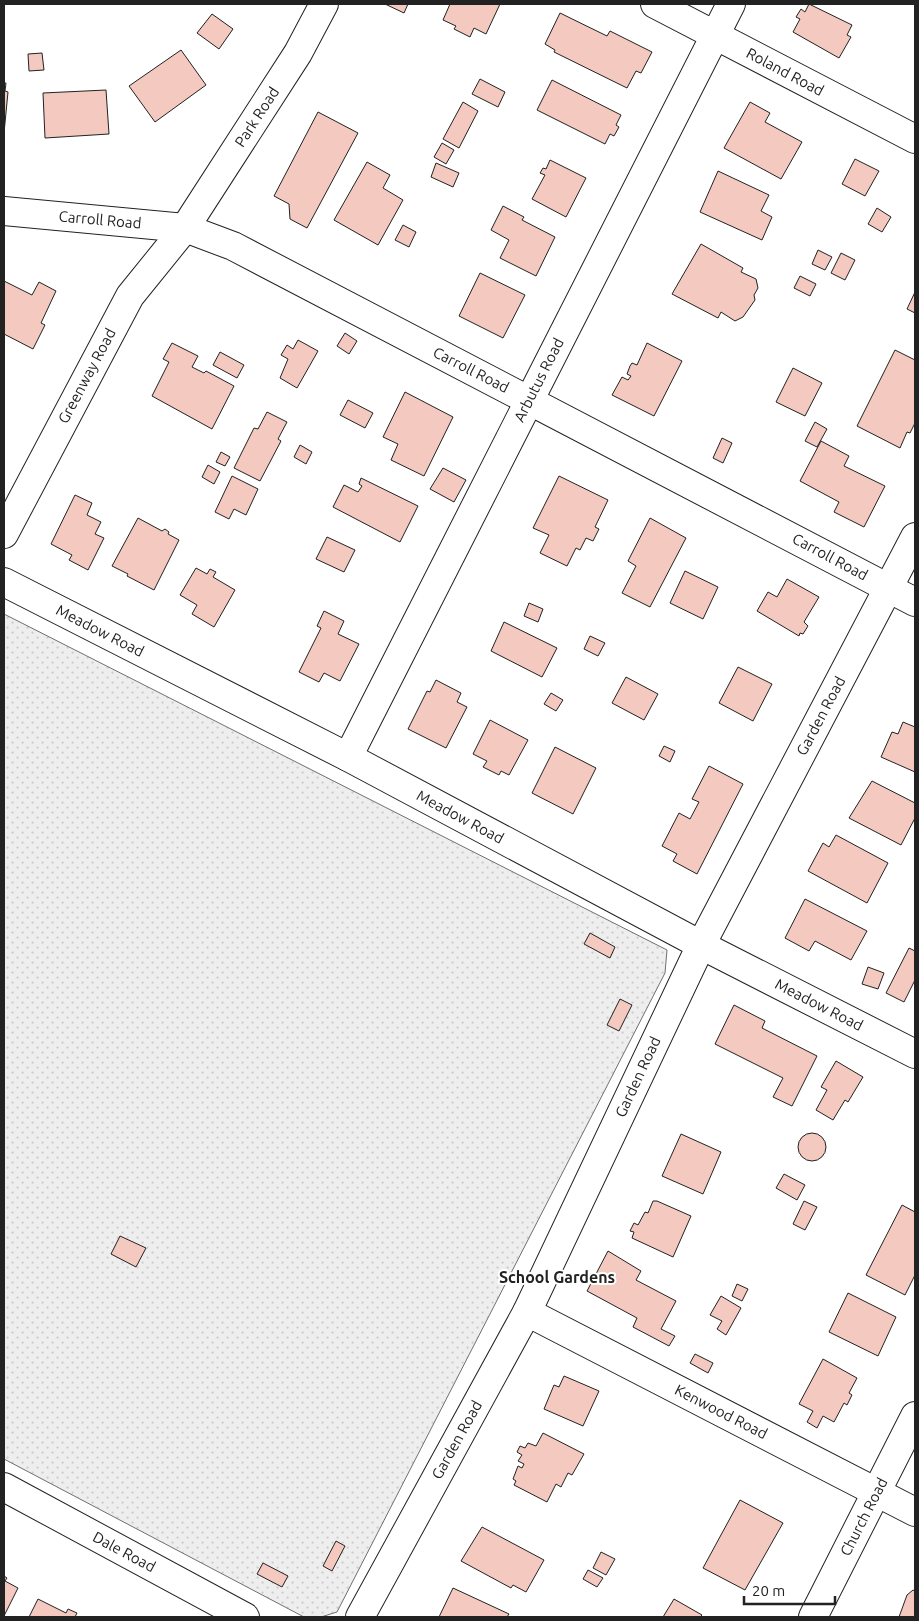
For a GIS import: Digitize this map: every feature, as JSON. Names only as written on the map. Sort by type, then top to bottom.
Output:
[{"type":"street","name":"Park Road","points":[[185,228],[298,52],[324,4]]},
{"type":"street","name":"Roland Road","points":[[655,4],[915,139]]},
{"type":"street","name":"Arbutus Road","points":[[348,757],[731,4]]},
{"type":"street","name":"Carroll Road","points":[[4,211],[185,228],[233,246],[915,602]]},
{"type":"street","name":"Greenway Road","points":[[4,534],[130,296],[185,228]]},
{"type":"street","name":"Garden Road","points":[[360,1617],[527,1312],[700,945],[915,537]]},
{"type":"street","name":"Meadow Road","points":[[4,582],[348,757],[700,945],[915,1054]]},
{"type":"street","name":"Kenwood Road","points":[[527,1312],[915,1512]]},
{"type":"street","name":"Church Road","points":[[813,1617],[915,1416]]},
{"type":"street","name":"Dale Road","points":[[4,1487],[245,1617]]},
{"type":"shaded area","points":[[4,614],[667,950],[665,973],[337,1612],[321,1617],[304,1617],[4,1459]]},
{"type":"building","points":[[385,4],[408,4],[404,13]]},
{"type":"building","points":[[450,4],[500,4],[486,34],[474,28],[470,37],[454,29],[456,26],[443,20]]},
{"type":"building","points":[[809,4],[852,25],[847,35],[851,37],[839,58],[793,32],[800,19],[796,17],[801,9],[805,12]]},
{"type":"building","points":[[560,13],[607,36],[610,31],[652,52],[641,73],[636,71],[627,88],[554,52],[555,50],[545,44]]},
{"type":"building","points":[[212,14],[233,29],[219,49],[197,33]]},
{"type":"building","points":[[181,50],[206,85],[155,122],[129,86]]},
{"type":"building","points":[[42,53],[44,70],[29,71],[28,54]]},
{"type":"building","points":[[480,79],[505,92],[498,107],[472,94]]},
{"type":"building","points":[[552,80],[621,115],[616,125],[619,127],[614,136],[610,134],[605,144],[537,110]]},
{"type":"building","points":[[4,83],[6,83],[5,91],[8,92],[4,133]]},
{"type":"building","points":[[106,90],[109,134],[45,138],[43,93]]},
{"type":"building","points":[[463,102],[478,111],[459,148],[443,139]]},
{"type":"building","points":[[750,102],[770,113],[765,122],[802,142],[781,179],[724,148]]},
{"type":"building","points":[[318,112],[358,133],[307,228],[290,219],[289,204],[274,196]]},
{"type":"building","points":[[442,143],[454,150],[446,164],[434,157]]},
{"type":"building","points":[[855,159],[879,171],[865,196],[842,184]]},
{"type":"building","points":[[550,160],[586,178],[566,217],[532,199],[545,175],[540,173],[543,168],[546,169]]},
{"type":"building","points":[[367,162],[390,175],[383,188],[403,200],[378,245],[334,220]]},
{"type":"building","points":[[436,163],[459,173],[453,187],[431,177]]},
{"type":"building","points":[[718,171],[769,195],[761,211],[772,217],[762,240],[700,212]]},
{"type":"building","points":[[503,206],[524,217],[522,220],[555,237],[536,276],[500,258],[509,240],[491,230]]},
{"type":"building","points":[[877,208],[891,217],[882,232],[868,224]]},
{"type":"building","points":[[403,225],[416,232],[409,247],[395,240]]},
{"type":"building","points":[[701,244],[743,268],[741,272],[756,279],[758,288],[754,295],[755,300],[743,317],[735,321],[721,312],[718,318],[672,294]]},
{"type":"building","points":[[818,250],[832,257],[825,270],[812,264]]},
{"type":"building","points":[[841,253],[855,260],[845,280],[831,273]]},
{"type":"building","points":[[480,273],[525,295],[503,338],[459,316]]},
{"type":"building","points":[[800,276],[816,284],[810,296],[794,288]]},
{"type":"building","points":[[4,281],[32,295],[39,282],[56,291],[41,323],[45,325],[33,349],[4,334]]},
{"type":"building","points":[[915,292],[915,313],[907,309]]},
{"type":"building","points":[[345,333],[357,341],[349,354],[337,346]]},
{"type":"building","points":[[298,340],[318,351],[297,388],[280,378],[288,359],[281,355],[287,345],[293,349]]},
{"type":"building","points":[[172,343],[198,356],[192,367],[204,373],[206,371],[234,386],[212,429],[152,396],[169,362],[163,359]]},
{"type":"building","points":[[647,343],[682,361],[654,416],[612,395],[622,377],[628,380],[631,376],[627,374],[630,366],[632,363],[637,365]]},
{"type":"building","points":[[895,350],[915,360],[915,423],[910,433],[907,432],[900,448],[857,426]]},
{"type":"building","points":[[220,352],[244,365],[237,378],[213,365]]},
{"type":"building","points":[[793,368],[822,383],[805,416],[776,402]]},
{"type":"building","points":[[405,392],[453,417],[424,476],[391,460],[398,444],[383,437]]},
{"type":"building","points":[[348,400],[373,413],[365,428],[340,415]]},
{"type":"building","points":[[267,412],[287,422],[278,439],[281,441],[260,481],[234,468],[254,428],[258,429]]},
{"type":"building","points":[[815,422],[827,429],[817,447],[805,441]]},
{"type":"building","points":[[722,438],[732,443],[723,463],[713,458]]},
{"type":"building","points":[[821,441],[849,456],[844,466],[885,486],[864,527],[834,512],[839,502],[800,481]]},
{"type":"building","points":[[300,445],[312,452],[306,464],[294,457]]},
{"type":"building","points":[[221,452],[230,457],[225,466],[216,462]]},
{"type":"building","points":[[208,465],[220,472],[214,484],[202,477]]},
{"type":"building","points":[[443,468],[466,480],[454,502],[430,489]]},
{"type":"building","points":[[232,476],[258,489],[246,515],[234,509],[229,519],[215,512]]},
{"type":"building","points":[[559,476],[608,500],[595,527],[599,529],[593,541],[586,538],[580,550],[576,548],[567,566],[540,553],[549,535],[533,528]]},
{"type":"building","points":[[361,478],[418,506],[400,542],[333,507],[344,485],[358,492],[362,486],[359,484]]},
{"type":"building","points":[[75,495],[92,503],[87,515],[101,522],[95,534],[104,538],[88,570],[69,560],[72,555],[51,544]]},
{"type":"building","points":[[138,518],[162,531],[165,529],[169,532],[168,534],[179,540],[154,590],[112,566]]},
{"type":"building","points":[[650,518],[686,538],[650,607],[622,593],[636,566],[628,561]]},
{"type":"building","points":[[327,537],[355,550],[344,572],[316,559]]},
{"type":"building","points":[[196,568],[207,574],[210,569],[216,572],[213,577],[235,590],[214,627],[192,614],[197,605],[180,595]]},
{"type":"building","points":[[685,571],[718,587],[703,619],[670,603]]},
{"type":"building","points":[[787,579],[819,597],[804,622],[808,626],[803,634],[800,633],[799,636],[757,611],[768,592],[777,597]]},
{"type":"building","points":[[529,603],[543,609],[538,622],[524,616]]},
{"type":"building","points":[[324,611],[344,621],[338,634],[359,644],[340,681],[324,673],[319,682],[299,672],[321,628],[317,626]]},
{"type":"building","points":[[504,622],[557,648],[542,677],[491,651]]},
{"type":"building","points":[[590,636],[605,643],[598,656],[584,649]]},
{"type":"building","points":[[738,667],[772,684],[753,721],[719,703]]},
{"type":"building","points":[[626,677],[658,694],[644,720],[612,703]]},
{"type":"building","points":[[436,680],[461,693],[457,702],[467,707],[446,748],[408,729],[427,691],[430,692]]},
{"type":"building","points":[[551,693],[563,700],[556,711],[544,704]]},
{"type":"building","points":[[490,720],[528,740],[509,775],[501,771],[499,775],[483,767],[487,761],[473,754]]},
{"type":"building","points":[[903,722],[915,727],[915,772],[881,757],[892,732],[898,734]]},
{"type":"building","points":[[664,746],[675,751],[670,762],[659,756]]},
{"type":"building","points":[[555,747],[596,768],[573,814],[532,793]]},
{"type":"building","points":[[709,766],[743,784],[697,874],[673,861],[677,854],[662,846],[679,813],[690,819],[699,802],[692,799]]},
{"type":"building","points":[[872,781],[915,803],[915,818],[901,845],[849,818]]},
{"type":"building","points":[[836,835],[888,863],[867,903],[808,871],[823,843],[829,847]]},
{"type":"building","points":[[805,899],[867,931],[851,960],[815,941],[809,951],[785,938]]},
{"type":"building","points":[[590,933],[615,947],[610,958],[584,944]]},
{"type":"building","points":[[909,948],[915,951],[915,980],[904,1002],[886,993]]},
{"type":"building","points":[[868,967],[884,973],[878,989],[862,984]]},
{"type":"building","points":[[620,999],[632,1005],[619,1031],[607,1025]]},
{"type":"building","points":[[734,1005],[765,1021],[762,1028],[817,1056],[792,1106],[773,1097],[783,1078],[715,1044]]},
{"type":"building","points":[[836,1061],[863,1077],[848,1102],[845,1100],[833,1120],[816,1110],[827,1090],[821,1087]]},
{"type":"building","points":[[812,1133],[822,1137],[826,1147],[822,1157],[812,1161],[802,1157],[798,1147],[802,1137]]},
{"type":"building","points":[[681,1134],[721,1152],[703,1194],[662,1176]]},
{"type":"building","points":[[784,1174],[805,1185],[797,1200],[776,1188]]},
{"type":"building","points":[[653,1201],[691,1216],[673,1257],[632,1238],[634,1232],[630,1231],[634,1223],[638,1225],[645,1212],[648,1213]]},
{"type":"building","points":[[804,1201],[817,1207],[805,1230],[793,1224]]},
{"type":"building","points":[[902,1205],[915,1212],[915,1275],[905,1295],[866,1275]]},
{"type":"building","points":[[120,1236],[146,1248],[136,1267],[111,1254]]},
{"type":"building","points":[[608,1251],[641,1271],[636,1280],[676,1301],[661,1329],[675,1336],[669,1346],[633,1327],[637,1318],[587,1291]]},
{"type":"building","points":[[737,1284],[748,1289],[742,1301],[732,1296]]},
{"type":"building","points":[[848,1293],[896,1317],[878,1356],[829,1332]]},
{"type":"building","points":[[721,1296],[741,1308],[726,1335],[717,1329],[722,1321],[710,1315]]},
{"type":"building","points":[[695,1354],[713,1363],[708,1373],[690,1363]]},
{"type":"building","points":[[823,1359],[857,1378],[849,1393],[852,1395],[847,1405],[844,1403],[834,1422],[823,1416],[817,1428],[807,1422],[813,1411],[799,1404]]},
{"type":"building","points":[[564,1376],[599,1391],[583,1426],[544,1409],[554,1385],[559,1387]]},
{"type":"building","points":[[543,1433],[584,1454],[572,1475],[568,1473],[561,1487],[556,1484],[547,1502],[514,1485],[516,1481],[513,1479],[518,1466],[522,1468],[524,1464],[518,1461],[522,1455],[517,1452],[520,1446],[525,1448],[528,1443],[536,1446]]},
{"type":"building","points":[[740,1500],[783,1523],[745,1590],[703,1568]]},
{"type":"building","points":[[482,1527],[544,1560],[526,1592],[513,1585],[511,1588],[461,1561]]},
{"type":"building","points":[[336,1541],[345,1546],[332,1571],[323,1566]]},
{"type":"building","points":[[601,1552],[615,1559],[606,1575],[593,1568]]},
{"type":"building","points":[[263,1563],[288,1576],[282,1587],[257,1574]]},
{"type":"building","points":[[588,1570],[603,1578],[597,1587],[583,1579]]},
{"type":"building","points":[[4,1576],[7,1578],[5,1581],[18,1588],[4,1616]]},
{"type":"building","points":[[453,1588],[509,1614],[507,1617],[439,1617]]},
{"type":"building","points":[[913,1590],[915,1591],[915,1617],[899,1617],[907,1595]]},
{"type":"building","points":[[38,1599],[66,1613],[68,1609],[77,1613],[75,1617],[29,1617]]},
{"type":"building","points":[[674,1599],[702,1615],[700,1617],[663,1617]]},
{"type":"district","name":"School Gardens","points":[[557,1277]]}]
